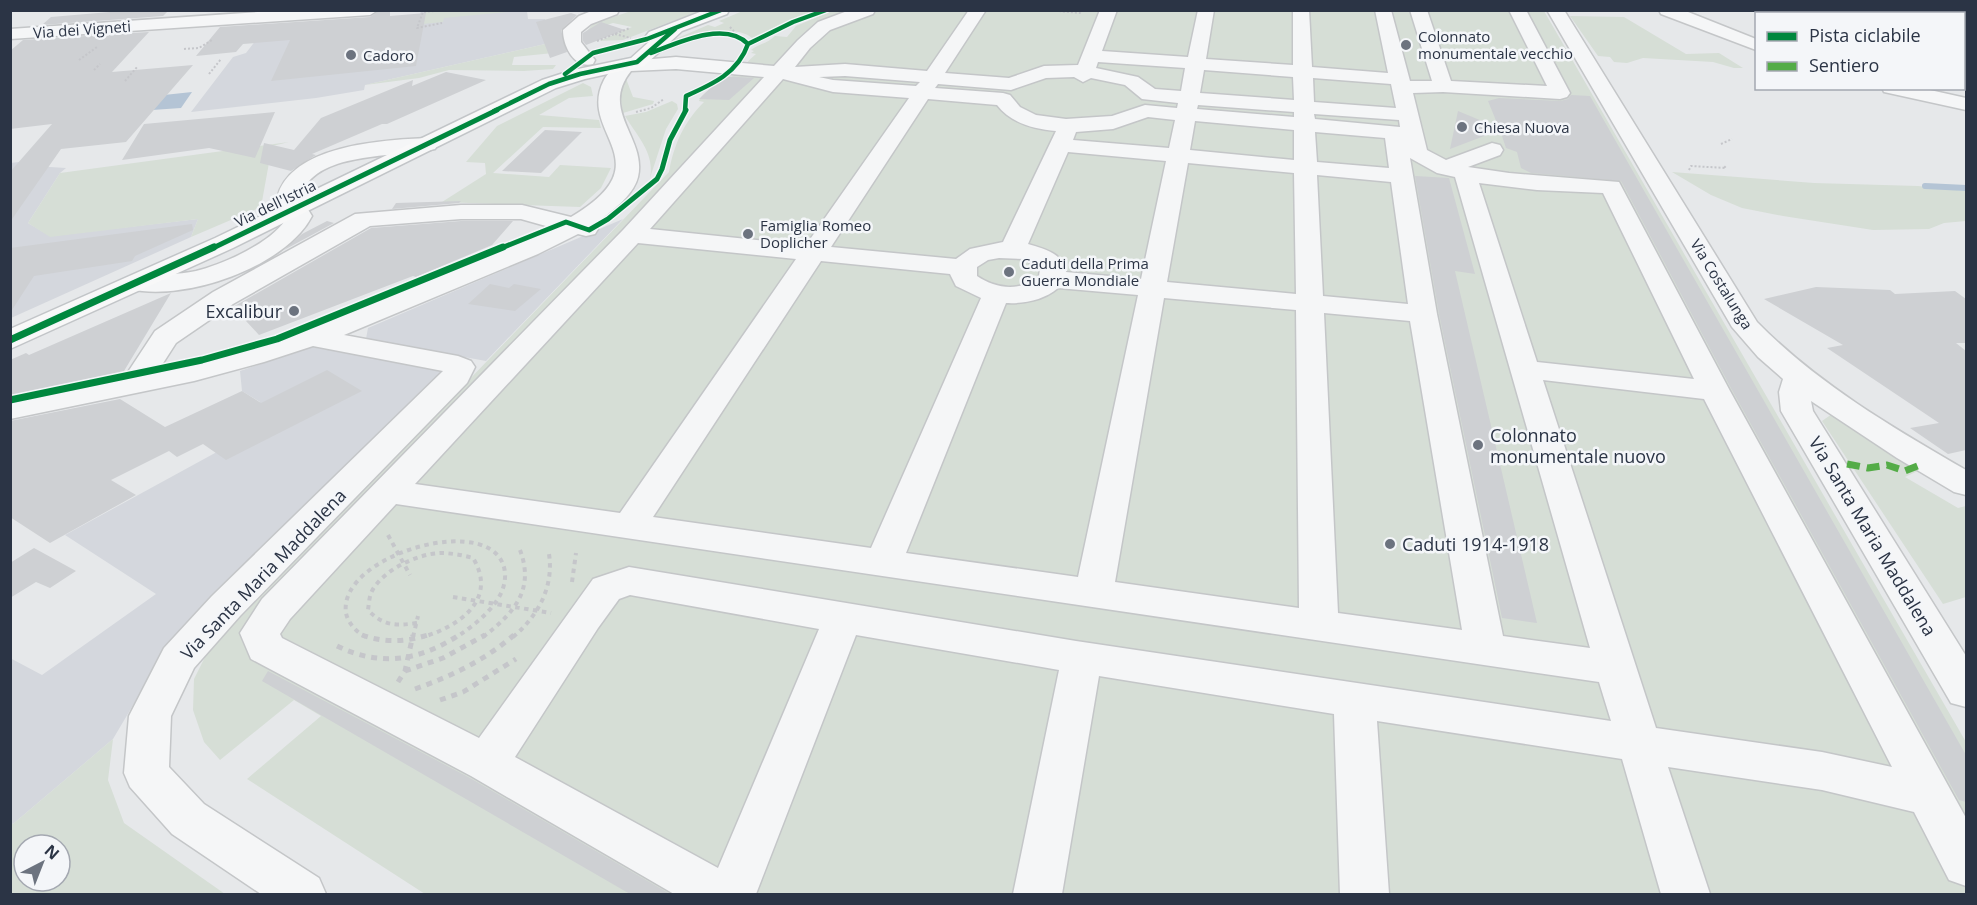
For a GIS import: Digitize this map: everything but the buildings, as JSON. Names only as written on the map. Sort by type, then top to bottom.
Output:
[{"type":"main road","name":"Via dell'Istria","points":[[549,84],[580,74],[619,49],[721,10]]},
{"type":"main road","name":"Via dell'Istria","points":[[296,208],[549,84],[586,60],[589,64],[599,67],[619,49],[675,29]]},
{"type":"main road","points":[[10,340],[139,283]]},
{"type":"street","points":[[62,31],[75,19],[78,10]]},
{"type":"street","name":"Via dei Vigneti","points":[[10,34],[370,10]]},
{"type":"street","points":[[586,60],[574,46],[570,37],[572,30],[577,24],[611,10]]},
{"type":"street","points":[[719,894],[486,763],[384,697],[265,648],[260,633],[276,609],[390,492],[778,80],[804,44],[824,26],[867,10]]},
{"type":"street","points":[[629,526],[978,10]]},
{"type":"street","points":[[927,86],[1040,94],[1085,70],[1109,10]]},
{"type":"street","points":[[1094,593],[1206,10]]},
{"type":"street","points":[[1301,10],[1319,625]]},
{"type":"street","points":[[1383,10],[1414,96]]},
{"type":"street","points":[[1418,10],[1414,96],[1417,153],[1427,161],[1455,171],[1611,187],[1715,391],[1966,864]]},
{"type":"street","points":[[1304,115],[1414,96],[1560,93],[1516,10]]},
{"type":"street","name":"Via Costalunga","points":[[1555,10],[1746,327],[1777,360],[1834,401],[1966,484]]},
{"type":"street","points":[[1666,10],[1755,45]]},
{"type":"street","points":[[570,37],[591,46],[619,49],[676,63],[778,80],[845,70],[1003,99],[1010,109],[1022,116],[1178,156],[1401,176]]},
{"type":"street","points":[[10,410],[235,362],[310,337],[582,228],[621,189],[627,174],[625,154],[607,97],[619,49]]},
{"type":"street","points":[[812,100],[927,86],[1011,84],[1044,72],[1196,64],[1303,72],[1478,109]]},
{"type":"street","points":[[1085,70],[1115,99],[1304,115],[1395,132],[1423,314],[1485,649]]},
{"type":"street","points":[[1085,70],[1131,81],[1149,95],[1188,106]]},
{"type":"street","points":[[1900,90],[1966,104]]},
{"type":"street","points":[[1013,249],[1068,128],[1101,110],[1115,99]]},
{"type":"street","points":[[1045,104],[1068,128]]},
{"type":"street","points":[[1068,128],[1114,123],[1128,120],[1145,111],[1188,106]]},
{"type":"street","points":[[1455,171],[1492,150]]},
{"type":"street","points":[[1455,171],[1524,369],[1684,894]]},
{"type":"street","points":[[139,283],[196,279],[226,269],[283,239],[298,225],[300,216],[296,208]]},
{"type":"street","points":[[135,384],[165,338],[223,298],[364,219],[461,212],[522,212],[582,228]]},
{"type":"street","points":[[632,235],[964,268]]},
{"type":"street","points":[[1013,249],[1029,252],[1047,260],[1053,268],[1052,279],[1043,287],[1033,291],[996,294],[970,284],[963,275],[964,268],[977,255],[1013,249]]},
{"type":"street","points":[[1052,279],[1423,314]]},
{"type":"street","points":[[883,563],[996,294]]},
{"type":"street","name":"Via Santa Maria Maddalena","points":[[302,894],[188,819],[146,773],[150,716],[178,660],[226,606],[456,377],[460,367],[448,362],[310,337]]},
{"type":"street","points":[[1524,369],[1715,391]]},
{"type":"street","name":"Via Santa Maria Maddalena","points":[[1799,376],[1794,392],[1797,411],[1966,691]]},
{"type":"street","points":[[390,492],[1616,668]]},
{"type":"street","points":[[486,763],[577,602],[629,581],[1082,658],[1822,771],[1928,795]]},
{"type":"street","points":[[732,894],[843,619]]},
{"type":"street","points":[[1037,894],[1082,658]]},
{"type":"street","points":[[1355,699],[1364,894]]},
{"type":"path","points":[[1047,10],[1080,13],[1082,10]]},
{"type":"path","points":[[434,11],[423,12],[417,28],[442,23]]},
{"type":"path","points":[[619,49],[630,28]]},
{"type":"path","points":[[724,34],[737,35],[742,38]]},
{"type":"path","points":[[619,49],[632,39]]},
{"type":"path","points":[[184,49],[199,48]]},
{"type":"path","points":[[209,74],[221,59]]},
{"type":"path","points":[[125,81],[138,66]]},
{"type":"path","points":[[661,170],[672,133],[685,113],[688,103],[686,96]]},
{"type":"path","points":[[651,108],[664,99]]},
{"type":"path","points":[[1721,144],[1732,140]]},
{"type":"path","points":[[1689,170],[1690,166],[1726,168],[1723,165]]},
{"type":"path","points":[[388,535],[410,575]]},
{"type":"path","points":[[337,646],[358,657],[384,660],[431,649],[463,633],[496,604],[506,574],[502,561],[488,548],[450,540],[431,542],[399,554],[373,568],[357,583],[347,600],[346,617],[354,630],[372,641],[397,643],[436,633],[461,617],[477,601],[484,585],[481,570],[473,558],[457,554],[432,554],[405,564],[386,575],[372,591],[368,610],[379,622],[396,626],[417,623]]},
{"type":"path","points":[[405,671],[462,651],[491,632],[514,606],[523,589],[526,569],[520,550]]},
{"type":"path","points":[[453,597],[536,610],[577,602],[576,553]]},
{"type":"path","points":[[384,697],[441,681],[469,666],[516,634],[536,610],[546,591],[551,572],[549,554]]},
{"type":"path","points":[[384,697],[405,671],[418,616]]},
{"type":"path","points":[[441,699],[463,692],[524,652]]},
{"type":"shaded area","points":[[527,10],[444,18],[443,22],[422,24],[426,12]]},
{"type":"shaded area","points":[[745,10],[819,11],[752,38],[745,34],[726,31],[679,41],[673,40],[708,25],[715,27],[724,23],[719,21]]},
{"type":"shaded area","points":[[834,10],[1544,11],[1966,742],[1966,894],[425,894],[247,779],[321,716],[294,700],[220,760],[204,742],[193,710],[194,679],[208,651],[669,172],[681,134],[691,117],[704,102],[699,101],[703,95],[727,81],[737,72],[756,54],[751,53],[754,48],[775,36],[787,37],[796,26]]},
{"type":"shaded area","points":[[421,11],[527,11],[528,19],[545,19],[545,26],[554,42],[365,85],[364,90],[316,98],[191,112],[233,57],[246,53],[263,31],[416,24]]},
{"type":"shaded area","points":[[631,11],[699,11],[623,40],[599,41],[632,27],[613,23],[587,31],[593,24]]},
{"type":"shaded area","points":[[1570,16],[1624,17],[1686,54],[1719,53],[1743,68],[1713,62],[1643,58],[1627,63],[1614,62],[1610,57],[1598,56]]},
{"type":"shaded area","points":[[554,42],[553,53],[514,57],[512,65],[556,65],[553,69],[449,70],[419,78],[365,85]]},
{"type":"shaded area","points":[[625,76],[633,97],[654,101],[653,104],[623,113],[618,85]]},
{"type":"shaded area","points":[[583,83],[591,87],[593,96],[569,98],[539,115],[599,120],[601,128],[543,127],[493,173],[549,177],[560,165],[611,168],[601,188],[580,207],[442,202],[486,174],[485,163],[466,162],[497,126]]},
{"type":"shaded area","points":[[672,101],[677,104],[678,109],[666,129],[650,178],[651,169],[647,153],[625,116],[646,112]]},
{"type":"shaded area","points":[[289,142],[272,146],[261,207],[191,237],[198,219],[50,237],[28,223],[60,173]]},
{"type":"shaded area","points":[[19,162],[34,166],[66,168],[60,173],[28,223],[50,236],[198,219],[191,237],[11,318],[10,163]]},
{"type":"shaded area","points":[[1672,172],[1814,183],[1918,186],[1966,191],[1966,221],[1944,223],[1929,229],[1873,230],[1783,216],[1742,208],[1711,195]]},
{"type":"shaded area","points":[[623,219],[486,361],[366,339],[368,328]]},
{"type":"shaded area","points":[[311,347],[439,369],[441,375],[165,651],[113,739],[13,824],[10,823],[10,658],[42,675],[156,594],[65,535],[215,453],[260,402],[242,391],[240,371]]},
{"type":"shaded area","points":[[1832,414],[1922,469],[1905,477],[1958,508],[1966,506],[1966,597],[1943,604],[1822,421]]},
{"type":"shaded area","points":[[113,739],[108,780],[124,823],[225,894],[11,894],[11,823],[13,824]]},
{"type":"water","points":[[192,92],[181,108],[152,110],[164,95]]},
{"type":"waterway","points":[[1925,186],[1966,188]]},
{"type":"marked path","points":[[1847,464],[1868,468],[1887,465],[1905,471],[1920,465]]},
{"type":"cycle path","points":[[565,74],[593,53],[647,39],[721,10]]},
{"type":"cycle path","points":[[10,400],[202,360],[277,339],[566,222],[589,230],[596,227],[657,179],[672,134],[685,112],[686,96],[724,77],[739,63],[748,44],[793,22],[826,10]]},
{"type":"cycle path","points":[[10,340],[224,243],[549,84],[580,74],[637,62],[675,29]]},
{"type":"cycle path","points":[[651,53],[717,34],[737,35],[748,44]]},
{"type":"place","name":"Colonnato monumentale vecchio","points":[[1406,45]]},
{"type":"place","name":"Cadoro","points":[[351,55]]},
{"type":"place","name":"Chiesa Nuova","points":[[1462,127]]},
{"type":"place","name":"Famiglia Romeo Doplicher","points":[[748,234]]},
{"type":"place","name":"Caduti della Prima Guerra Mondiale","points":[[1009,272]]},
{"type":"place","name":"Excalibur","points":[[294,311]]},
{"type":"place","name":"Colonnato monumentale nuovo","points":[[1478,445]]},
{"type":"place","name":"Caduti 1914-1918","points":[[1390,544]]}]
